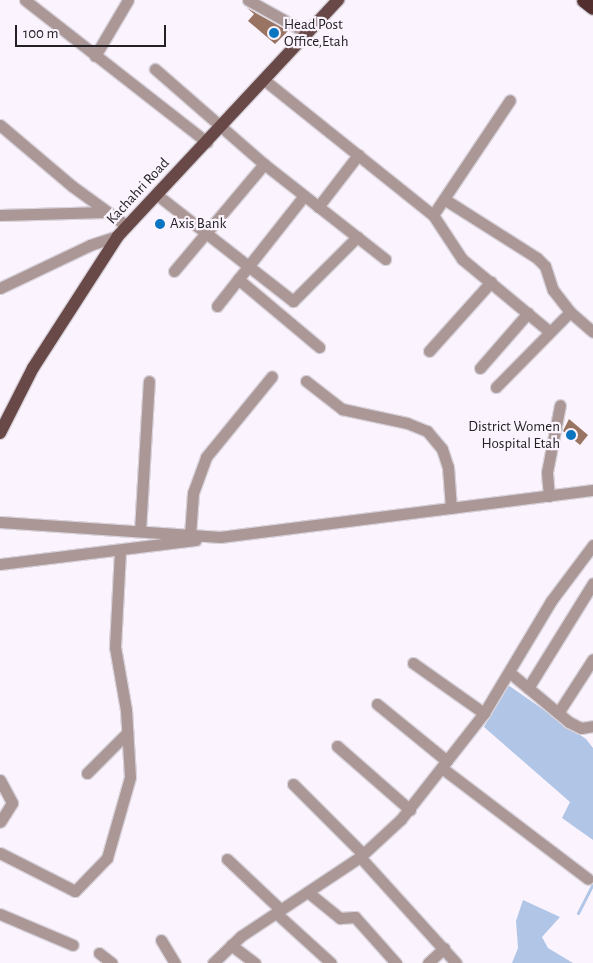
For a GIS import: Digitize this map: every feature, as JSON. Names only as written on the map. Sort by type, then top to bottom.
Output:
[{"type":"highway","points":[[584,0],[593,7]]},
{"type":"main road","name":"Kachahri Road","points":[[0,433],[33,368],[118,236],[338,0]]},
{"type":"street","points":[[25,0],[207,142]]},
{"type":"street","points":[[95,56],[128,0]]},
{"type":"street","points":[[248,0],[307,33]]},
{"type":"street","points":[[156,69],[222,125],[264,164],[385,259]]},
{"type":"street","points":[[263,79],[434,215],[453,249],[550,332]]},
{"type":"street","points":[[434,215],[510,100]]},
{"type":"street","points":[[0,125],[106,212],[127,226]]},
{"type":"street","points":[[318,207],[358,155]]},
{"type":"street","points":[[174,271],[264,164]]},
{"type":"street","points":[[156,194],[205,235],[293,301],[357,236]]},
{"type":"street","points":[[217,306],[304,196]]},
{"type":"street","points":[[444,199],[537,258],[546,266],[553,290],[570,312],[593,332]]},
{"type":"street","points":[[0,215],[106,212]]},
{"type":"street","points":[[0,288],[90,245],[118,236]]},
{"type":"street","points":[[238,279],[320,347]]},
{"type":"street","points":[[429,351],[491,282]]},
{"type":"street","points":[[496,387],[570,312]]},
{"type":"street","points":[[480,368],[528,313]]},
{"type":"street","points":[[190,535],[193,493],[206,457],[272,376]]},
{"type":"street","points":[[140,531],[149,381]]},
{"type":"street","points":[[306,381],[342,409],[407,423],[426,431],[442,449],[451,508]]},
{"type":"street","points":[[549,496],[547,472],[560,405]]},
{"type":"street","points":[[0,564],[120,551],[593,490]]},
{"type":"street","points":[[0,522],[220,537]]},
{"type":"street","points":[[213,963],[231,945],[362,855],[410,810],[484,713],[551,601],[593,545]]},
{"type":"street","points":[[0,853],[69,890],[80,889],[100,868],[109,851],[130,777],[128,733],[115,647],[120,551]]},
{"type":"street","points":[[528,688],[593,583]]},
{"type":"street","points":[[558,713],[593,659]]},
{"type":"street","points":[[413,664],[484,713]]},
{"type":"street","points":[[509,672],[558,713],[581,728],[593,726]]},
{"type":"street","points":[[376,704],[445,765],[588,879]]},
{"type":"street","points":[[87,773],[128,733]]},
{"type":"street","points":[[336,746],[410,810]]},
{"type":"street","points":[[0,780],[12,796],[12,803],[0,822]]},
{"type":"street","points":[[292,784],[362,855],[456,963]]},
{"type":"street","points":[[227,859],[331,963]]},
{"type":"street","points":[[309,893],[340,918],[355,917],[396,963]]},
{"type":"street","points":[[0,914],[73,945]]},
{"type":"street","points":[[161,940],[175,963]]},
{"type":"street","points":[[231,945],[255,963]]},
{"type":"street","points":[[428,963],[444,948]]},
{"type":"street","points":[[99,953],[112,963]]},
{"type":"water","points":[[508,685],[586,739],[593,748],[593,840],[562,818],[570,802],[484,727]]},
{"type":"water","points":[[523,900],[560,917],[542,937],[548,948],[573,963],[512,963],[518,948],[516,921]]},
{"type":"building","points":[[247,8],[288,31],[275,44],[248,21],[254,14]]},
{"type":"building","points":[[569,419],[588,435],[580,445],[563,431]]},
{"type":"waterway","points":[[578,913],[593,883]]},
{"type":"place","name":"Head Post Office,Etah","points":[[274,33]]},
{"type":"place","name":"Axis Bank","points":[[160,224]]},
{"type":"place","name":"District Women Hospital Etah","points":[[571,435]]}]
